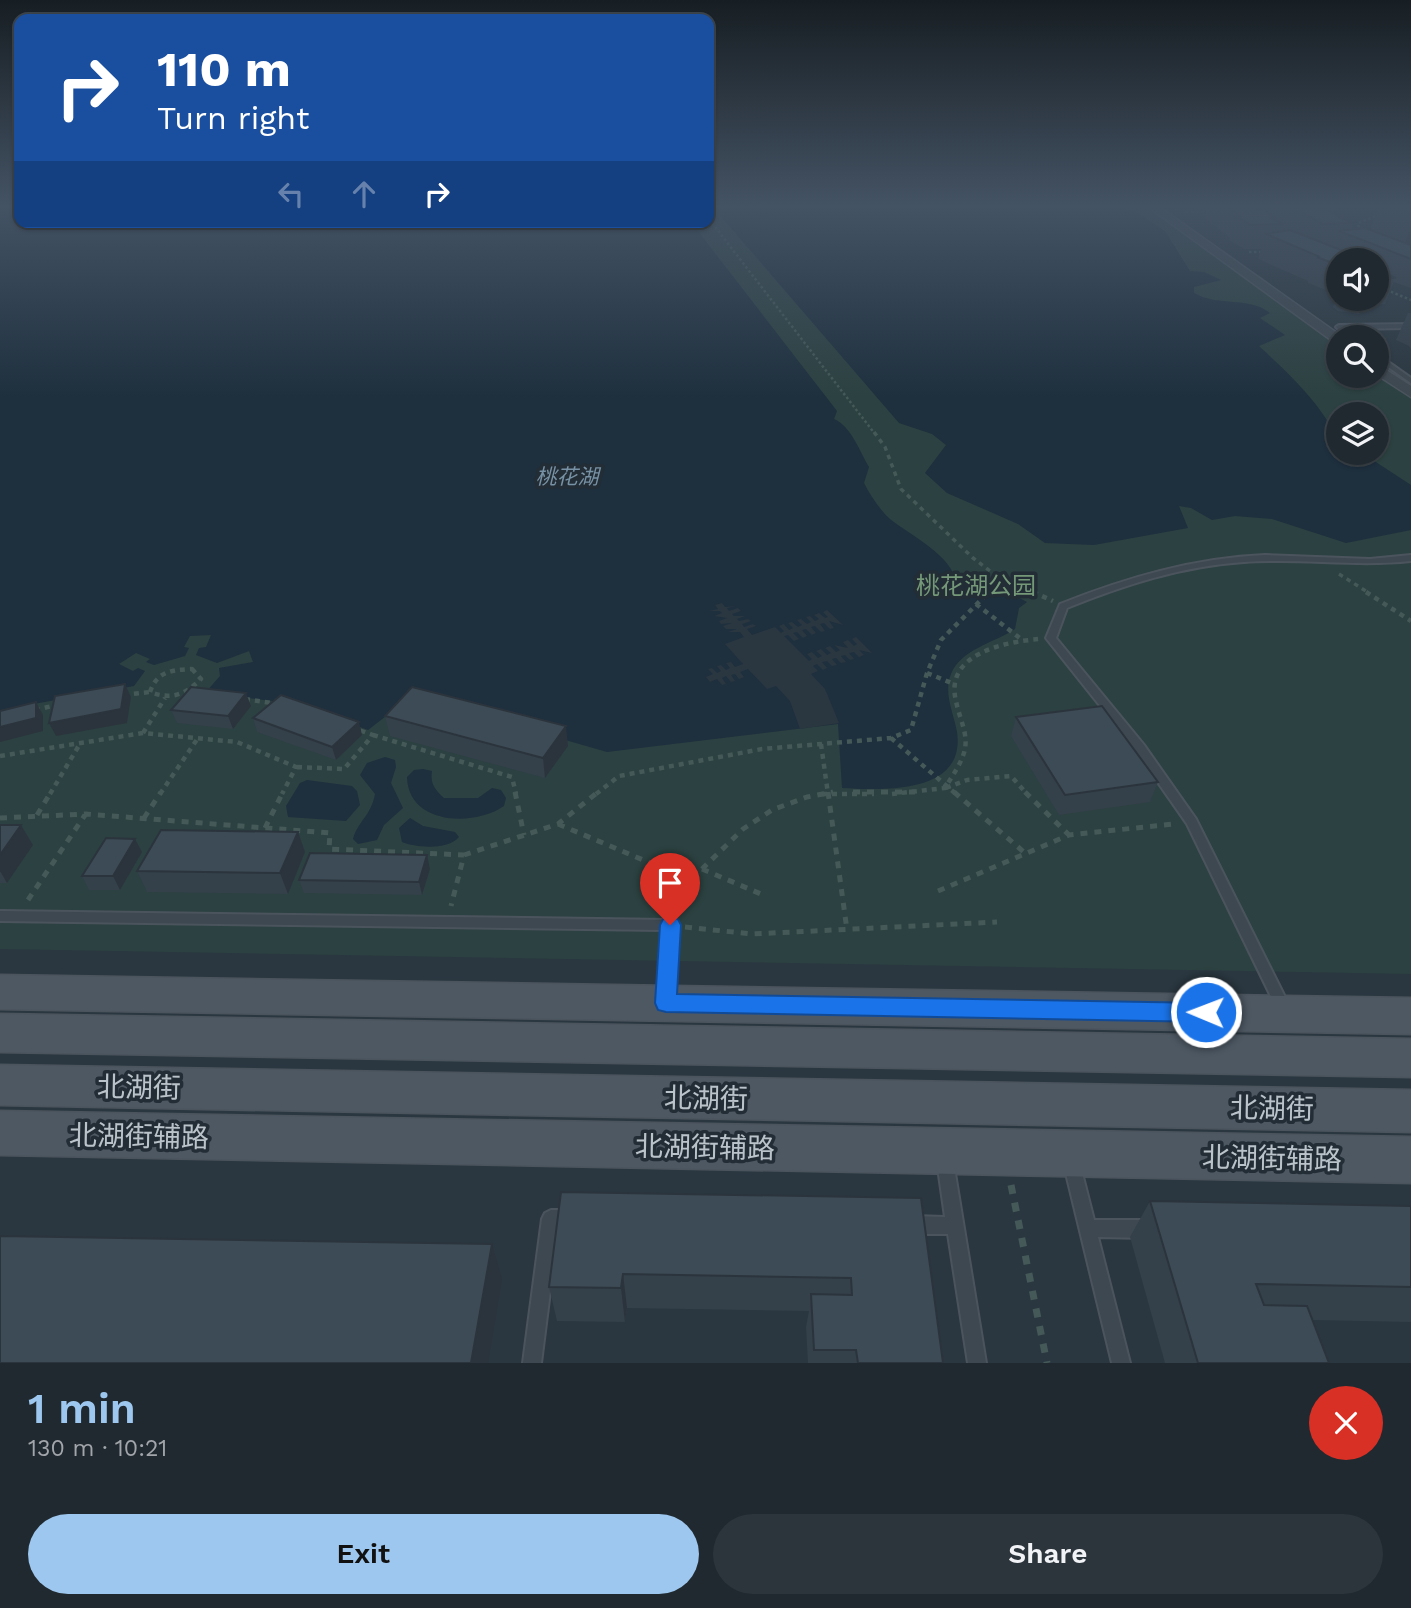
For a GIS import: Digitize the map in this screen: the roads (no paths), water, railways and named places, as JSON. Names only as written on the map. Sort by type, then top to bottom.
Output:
[{"type":"main road","points":[[0,992],[1411,1016]]},
{"type":"main road","name":"北湖街","points":[[0,1033],[1411,1058]]},
{"type":"main road","name":"北湖街","points":[[0,1085],[1411,1111]]},
{"type":"main road","points":[[10,1133],[46,1086]]},
{"type":"main road","name":"北湖街辅路","points":[[10,1133],[1411,1160]]},
{"type":"street","points":[[1241,270],[1326,331]]},
{"type":"street","points":[[1389,377],[1411,393]]},
{"type":"lane","points":[[1389,326],[1411,326]]},
{"type":"lane","points":[[1389,365],[1411,381]]},
{"type":"lane","points":[[1287,1014],[1192,822],[1140,748],[1051,638],[1063,606],[1124,582],[1189,565],[1246,559],[1317,561],[1411,558]]},
{"type":"lane","points":[[0,916],[670,925],[666,1003]]},
{"type":"lane","points":[[944,1151],[977,1363]]},
{"type":"lane","points":[[1069,1154],[1121,1363]]},
{"type":"lane","points":[[532,1363],[551,1219],[593,1220]]},
{"type":"lane","points":[[900,1225],[955,1226]]},
{"type":"lane","points":[[1087,1228],[1168,1230]]},
{"type":"water","name":"桃花湖","points":[[0,270],[728,270],[837,411],[834,419],[850,433],[869,467],[864,483],[890,519],[940,555],[954,574],[957,585],[996,586],[1027,602],[1019,608],[1015,629],[970,652],[962,658],[951,674],[948,689],[957,732],[956,753],[948,768],[935,778],[898,788],[842,788],[838,724],[607,752],[412,696],[368,730],[298,704],[205,693],[220,676],[219,668],[253,662],[249,651],[217,663],[196,655],[199,648],[206,647],[211,635],[190,636],[184,647],[189,648],[185,656],[154,665],[146,662],[150,659],[136,653],[119,664],[133,671],[138,668],[145,671],[134,686],[0,710]]},
{"type":"water","points":[[767,270],[1189,270],[1204,272],[1221,280],[1194,287],[1194,293],[1213,300],[1262,308],[1270,313],[1260,318],[1285,335],[1259,346],[1308,395],[1326,419],[1326,465],[1380,465],[1411,485],[1411,530],[1346,543],[1272,519],[1235,516],[1212,520],[1191,508],[1179,506],[1188,528],[1094,545],[1045,543],[1018,524],[947,493],[925,473],[946,445],[932,434],[899,423]]},
{"type":"water","points":[[385,757],[395,760],[396,767],[391,783],[403,808],[384,825],[377,840],[358,844],[353,839],[371,808],[375,794],[360,775],[367,763]]},
{"type":"water","points":[[414,770],[432,771],[434,786],[444,798],[478,798],[492,788],[501,790],[506,798],[504,806],[491,813],[460,819],[430,813],[418,805],[410,793],[407,777]]},
{"type":"water","points":[[307,780],[352,786],[357,791],[360,805],[346,821],[288,817],[286,806],[300,783]]},
{"type":"water","points":[[410,818],[423,826],[455,832],[459,837],[448,844],[432,847],[402,842],[399,828]]},
{"type":"park label","name":"桃花湖公园","points":[[976,586]]}]
